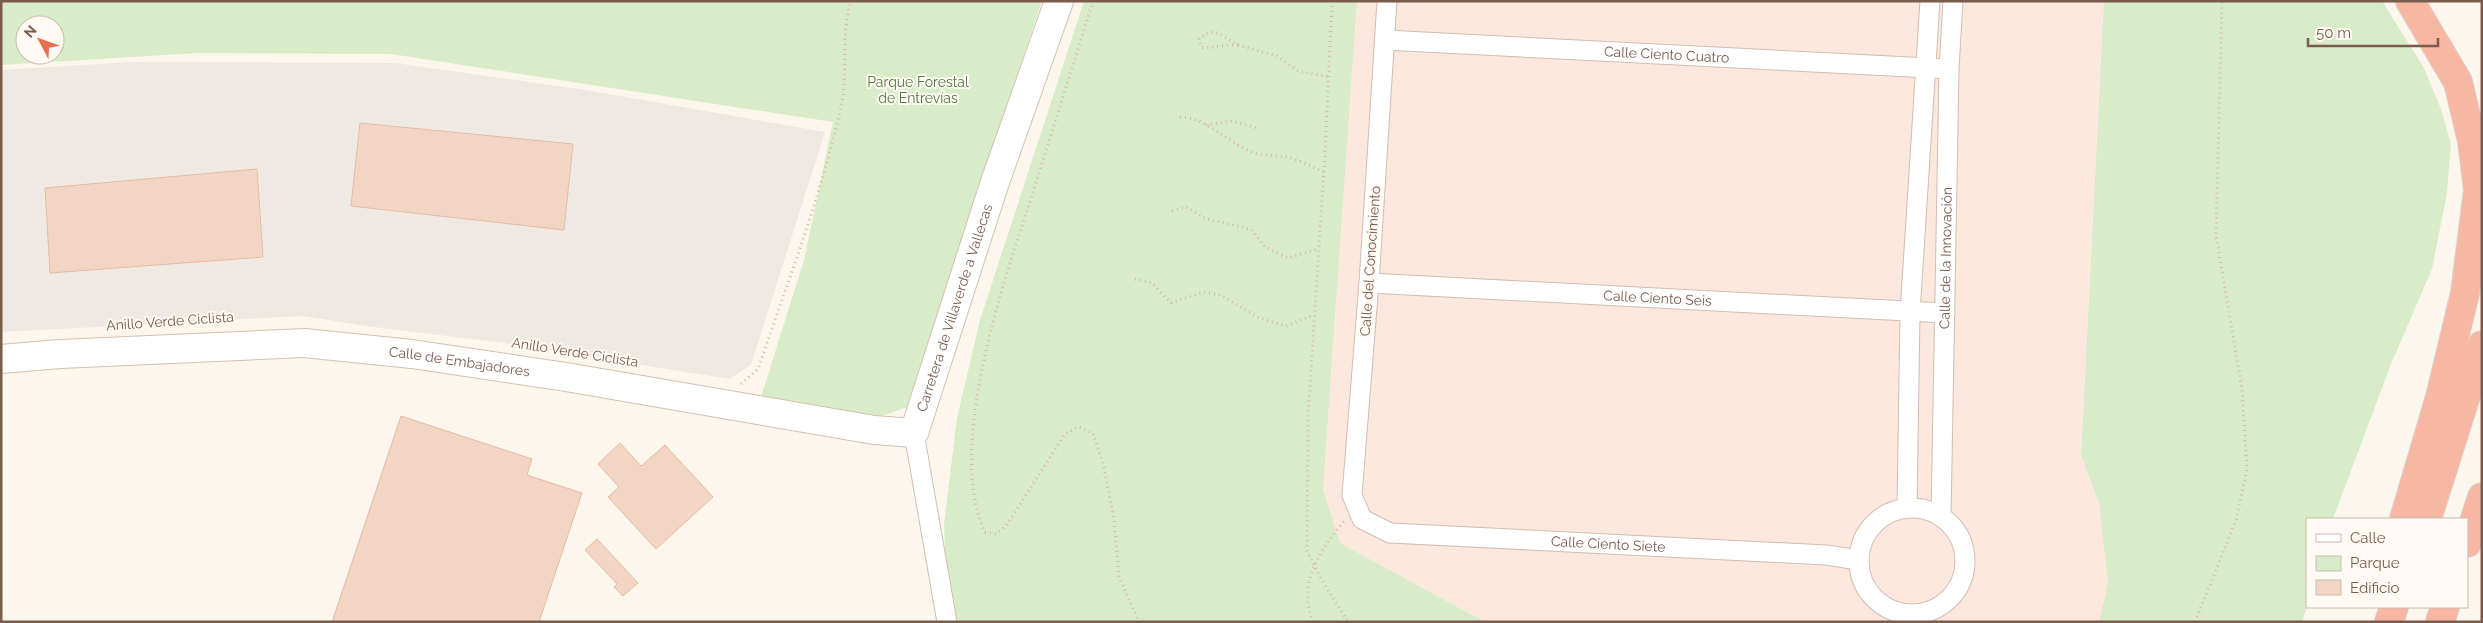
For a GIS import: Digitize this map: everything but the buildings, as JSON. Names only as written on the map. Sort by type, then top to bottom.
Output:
[{"type":"highway","points":[[2404,518],[2440,397],[2465,293],[2478,190],[2472,141],[2458,82],[2410,1]]},
{"type":"highway","points":[[2427,518],[2482,345]]},
{"type":"highway","points":[[2468,540],[2482,497]]},
{"type":"highway","points":[[2371,622],[2376,608]]},
{"type":"highway","points":[[2388,622],[2394,608]]},
{"type":"highway","points":[[2440,622],[2445,608]]},
{"type":"main road","name":"Carretera de Villaverde a Vallecas","points":[[914,433],[995,182],[1059,1]]},
{"type":"main road","name":"Calle de Embajadores","points":[[1,359],[60,354],[304,343],[412,354],[566,377],[874,430],[914,433]]},
{"type":"street","name":"Calle del Conocimiento","points":[[1359,513],[1352,494],[1369,283],[1387,1]]},
{"type":"street","points":[[1907,508],[1910,313],[1930,1]]},
{"type":"street","name":"Calle de la Innovación","points":[[1941,517],[1949,69],[1953,1]]},
{"type":"street","name":"Calle Ciento Cuatro","points":[[1385,40],[1949,69]]},
{"type":"street","name":"Calle Ciento Seis","points":[[1369,283],[1910,313],[1945,313]]},
{"type":"street","name":"Carretera de Villaverde a Vallecas","points":[[914,433],[947,622]]},
{"type":"street","points":[[1907,508],[1925,510],[1941,517],[1954,529],[1962,545],[1965,563],[1961,581],[1951,597],[1937,608],[1920,614],[1902,614],[1884,607],[1871,595],[1862,580],[1859,560],[1863,541],[1873,525],[1889,513],[1907,508]]},
{"type":"street","name":"Calle Ciento Siete","points":[[1359,513],[1390,533],[1826,555],[1859,560]]},
{"type":"path","points":[[311,1],[388,1]]},
{"type":"path","points":[[738,385],[744,383],[758,369],[822,182],[841,108],[846,19],[851,1]]},
{"type":"path","points":[[1093,1],[995,311],[976,410],[971,452],[977,514],[985,532],[996,534],[1006,526],[1066,434],[1078,426],[1093,434],[1103,462],[1114,519],[1119,577],[1139,622]]},
{"type":"path","points":[[1332,1],[1324,172],[1308,417],[1306,513],[1307,551],[1314,567],[1348,622]]},
{"type":"path","points":[[2194,622],[2236,520],[2247,470],[2242,389],[2216,235],[2222,1]]},
{"type":"path","points":[[1238,46],[1218,32],[1209,32],[1199,39],[1201,47],[1209,48],[1224,44],[1238,46],[1277,56],[1298,71],[1329,77]]},
{"type":"path","points":[[1180,117],[1190,117],[1254,153],[1289,157],[1324,172]]},
{"type":"path","points":[[1205,125],[1232,121],[1257,128]]},
{"type":"path","points":[[1172,211],[1186,207],[1206,219],[1251,229],[1265,247],[1288,258],[1318,249]]},
{"type":"path","points":[[1135,279],[1152,283],[1171,303],[1204,292],[1221,295],[1259,318],[1286,326],[1314,315]]},
{"type":"path","points":[[1313,622],[1308,609],[1307,585],[1314,567],[1333,535],[1359,513]]},
{"type":"shaded area","points":[[1357,1],[2104,1],[2081,455],[2099,503],[2108,583],[2099,622],[1485,622],[1340,543],[1323,490]]},
{"type":"shaded area","points":[[131,62],[395,63],[586,90],[825,132],[751,365],[730,379],[504,343],[366,326],[303,316],[1,332],[1,70]]},
{"type":"green space","name":"Parque Forestal de Entrevías","points":[[1,1],[1042,1],[971,212],[910,406],[879,417],[760,400],[804,260],[833,122],[391,54],[197,53],[65,61],[65,15],[15,15],[15,64],[1,65]]},
{"type":"green space","points":[[1084,1],[1357,1],[1323,490],[1340,543],[1485,622],[953,622],[946,578],[944,524],[957,418],[980,320]]},
{"type":"green space","points":[[2104,1],[2382,1],[2424,68],[2441,109],[2451,144],[2447,193],[2432,269],[2391,364],[2333,518],[2306,518],[2306,608],[2302,622],[2099,622],[2108,583],[2099,503],[2081,455]]}]
